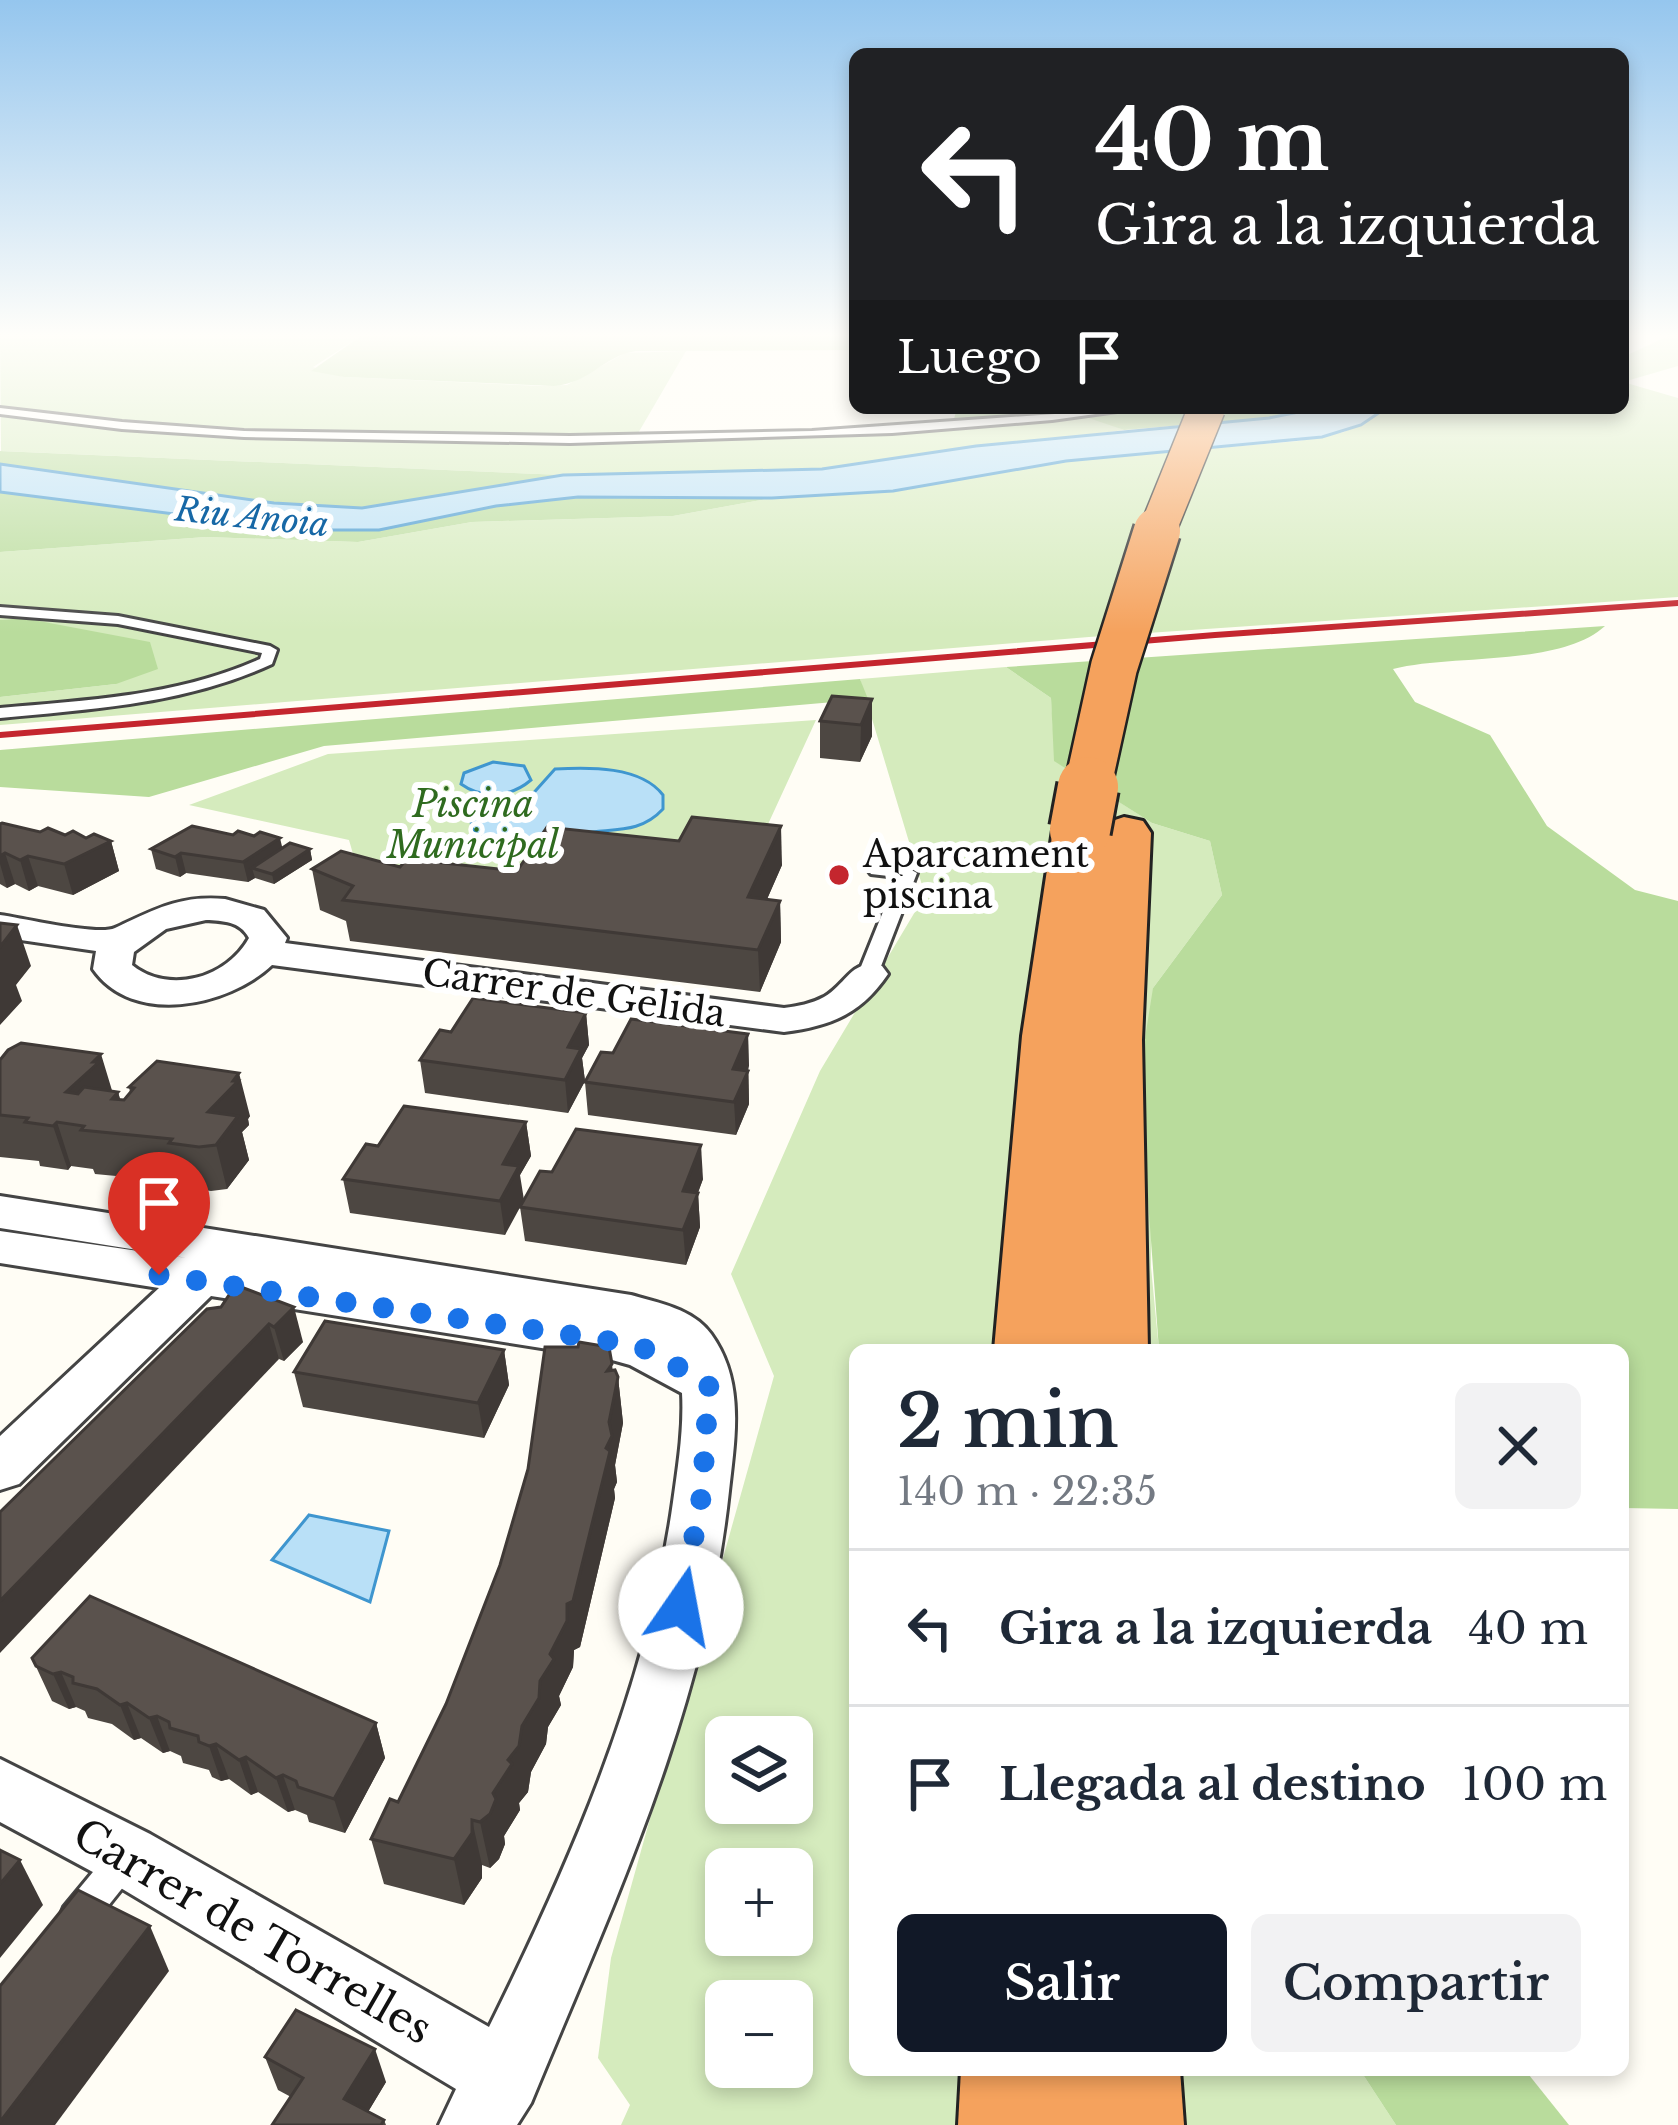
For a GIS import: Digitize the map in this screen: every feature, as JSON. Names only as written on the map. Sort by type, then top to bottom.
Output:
[{"type":"highway","points":[[1108,1344],[1110,1040],[1099,724],[1129,608],[1160,515],[1195,435]]},
{"type":"highway","points":[[1034,1344],[1054,1036],[1102,832],[1139,721],[1171,586],[1226,435]]},
{"type":"highway","points":[[1018,2076],[1018,2125]]},
{"type":"highway","points":[[1123,2076],[1125,2125]]},
{"type":"street","points":[[206,909],[250,916],[263,926],[268,938],[264,952],[252,965],[211,986],[160,991],[122,980],[113,969],[112,956],[120,943],[156,919],[206,909]]},
{"type":"street","points":[[0,926],[120,943]]},
{"type":"street","name":"Carrer de Gelida","points":[[264,952],[784,1021],[837,1010],[868,974]]},
{"type":"street","points":[[0,1213],[208,1264],[645,1349],[709,1384],[704,1473],[691,1566],[659,1697],[607,1845],[490,2101]]},
{"type":"street","points":[[0,1247],[208,1264]]},
{"type":"street","points":[[0,1469],[208,1264]]},
{"type":"street","name":"Carrer de Torrelles","points":[[0,1789],[128,1856],[490,2101]]},
{"type":"lane","points":[[221,435],[706,440],[815,435]]},
{"type":"lane","points":[[0,611],[118,620],[270,650],[268,662],[206,682],[117,701],[0,713]]},
{"type":"lane","points":[[868,974],[908,873],[877,870]]},
{"type":"lane","points":[[57,1943],[128,1856]]},
{"type":"green space","points":[[1,435],[1084,435],[822,469],[563,475],[1,451]]},
{"type":"green space","points":[[1328,435],[1678,435],[1678,597],[1089,637],[0,725],[0,697],[116,684],[83,632],[23,618],[0,620],[0,552],[206,537],[358,542],[472,522],[673,516],[772,498],[893,491],[1066,461]]},
{"type":"green space","points":[[0,451],[563,475],[362,508],[274,503],[0,464]]},
{"type":"green space","points":[[0,492],[301,530],[379,530],[496,506],[578,497],[772,498],[673,516],[472,522],[358,542],[206,537],[0,552]]},
{"type":"green space","points":[[23,618],[150,642],[158,669],[116,684],[0,697],[0,620]]},
{"type":"green space","points":[[1605,626],[1585,639],[1534,654],[1393,669],[1415,702],[1490,735],[1547,826],[1635,890],[1678,901],[1678,1509],[1629,1508],[1629,1344],[1159,1344],[1139,1076],[1153,988],[1222,895],[1210,841],[1152,823],[1054,761],[1051,698],[1006,667]]},
{"type":"green space","points":[[1006,667],[1051,698],[1055,761],[1152,823],[1210,841],[1222,895],[1153,988],[1151,1267],[1158,1344],[849,1344],[849,2076],[1364,2076],[1396,2125],[621,2125],[630,2105],[598,2058],[611,1958],[774,1376],[731,1274],[820,1071],[925,895],[860,679]]},
{"type":"green space","points":[[860,679],[868,699],[324,746],[149,797],[0,787],[0,750]]},
{"type":"green space","name":"Piscina Municipal","points":[[816,720],[752,859],[519,909],[364,892],[349,840],[189,805],[328,754]]},
{"type":"green space","points":[[1364,2076],[1530,2076],[1569,2125],[1396,2125]]},
{"type":"water","name":"Riu Anoia","points":[[1089,435],[1328,435],[1066,461],[893,491],[772,498],[578,497],[496,506],[379,530],[301,530],[0,492],[0,464],[274,503],[362,508],[563,475],[822,469]]},
{"type":"water","points":[[493,762],[524,766],[531,780],[497,794],[478,793],[461,784],[464,773]]},
{"type":"water","points":[[555,769],[598,769],[642,778],[663,795],[663,809],[636,826],[525,844],[497,843],[472,828],[470,815],[480,801],[529,798]]},
{"type":"water","points":[[309,1515],[389,1531],[370,1602],[272,1560]]},
{"type":"building","points":[[832,696],[872,699],[861,725],[820,721]]},
{"type":"building","points":[[692,817],[781,826],[748,897],[780,901],[758,950],[343,900],[353,886],[312,869],[341,851],[400,867],[407,859],[517,871],[547,827],[679,841]]},
{"type":"building","points":[[2,823],[40,832],[48,828],[65,835],[73,831],[86,838],[94,834],[111,841],[64,864],[28,856],[20,860],[5,853],[0,856]]},
{"type":"building","points":[[192,826],[280,838],[243,862],[181,853],[175,857],[151,849]]},
{"type":"building","points":[[290,843],[310,849],[272,874],[252,868]]},
{"type":"building","points":[[0,923],[17,925],[0,947]]},
{"type":"building","points":[[473,998],[586,1013],[568,1047],[581,1049],[565,1080],[420,1060],[440,1030],[451,1032]]},
{"type":"building","points":[[631,1019],[748,1034],[733,1069],[748,1071],[734,1102],[585,1082],[601,1052],[613,1053]]},
{"type":"building","points":[[21,1043],[101,1054],[93,1062],[99,1062],[66,1092],[78,1094],[84,1087],[118,1092],[112,1099],[124,1100],[134,1088],[129,1087],[157,1061],[239,1073],[233,1081],[238,1081],[208,1112],[238,1116],[216,1145],[199,1147],[169,1143],[172,1139],[81,1130],[84,1126],[57,1122],[53,1126],[0,1115],[0,1060]]},
{"type":"building","points":[[404,1106],[526,1122],[503,1164],[519,1166],[500,1201],[343,1179],[366,1144],[378,1146]]},
{"type":"building","points":[[576,1129],[701,1145],[683,1191],[698,1193],[683,1230],[520,1207],[540,1171],[552,1172]]},
{"type":"building","points":[[241,1287],[294,1307],[274,1327],[269,1324],[0,1601],[0,1512],[207,1309],[221,1307]]},
{"type":"building","points":[[325,1321],[504,1350],[478,1403],[294,1372]]},
{"type":"building","points":[[579,1342],[609,1347],[612,1364],[607,1371],[615,1370],[618,1377],[609,1422],[612,1436],[606,1448],[610,1451],[573,1601],[567,1604],[567,1621],[550,1654],[554,1659],[540,1681],[539,1698],[522,1726],[519,1746],[508,1760],[512,1764],[493,1793],[496,1799],[490,1814],[480,1822],[472,1820],[472,1833],[454,1859],[371,1839],[390,1799],[398,1802],[446,1704],[500,1565],[528,1469],[545,1347],[578,1347]]},
{"type":"building","points":[[90,1596],[376,1723],[334,1799],[298,1787],[283,1775],[276,1778],[246,1757],[239,1760],[216,1744],[199,1742],[198,1736],[170,1728],[169,1722],[157,1716],[149,1718],[97,1689],[73,1683],[73,1677],[36,1666],[32,1658]]},
{"type":"building","points":[[0,1850],[20,1860],[0,1884]]},
{"type":"building","points":[[78,1890],[150,1926],[0,2122],[0,1986]]},
{"type":"building","points":[[296,2010],[375,2049],[344,2099],[384,2120],[381,2125],[272,2125],[303,2078],[265,2057]]},
{"type":"railway","points":[[0,735],[1215,635],[1678,603]]},
{"type":"place","name":"Aparcament piscina","points":[[839,875]]},
{"type":"route","points":[[159,1275],[605,1340],[645,1349],[709,1384],[702,1493],[681,1607]]}]
